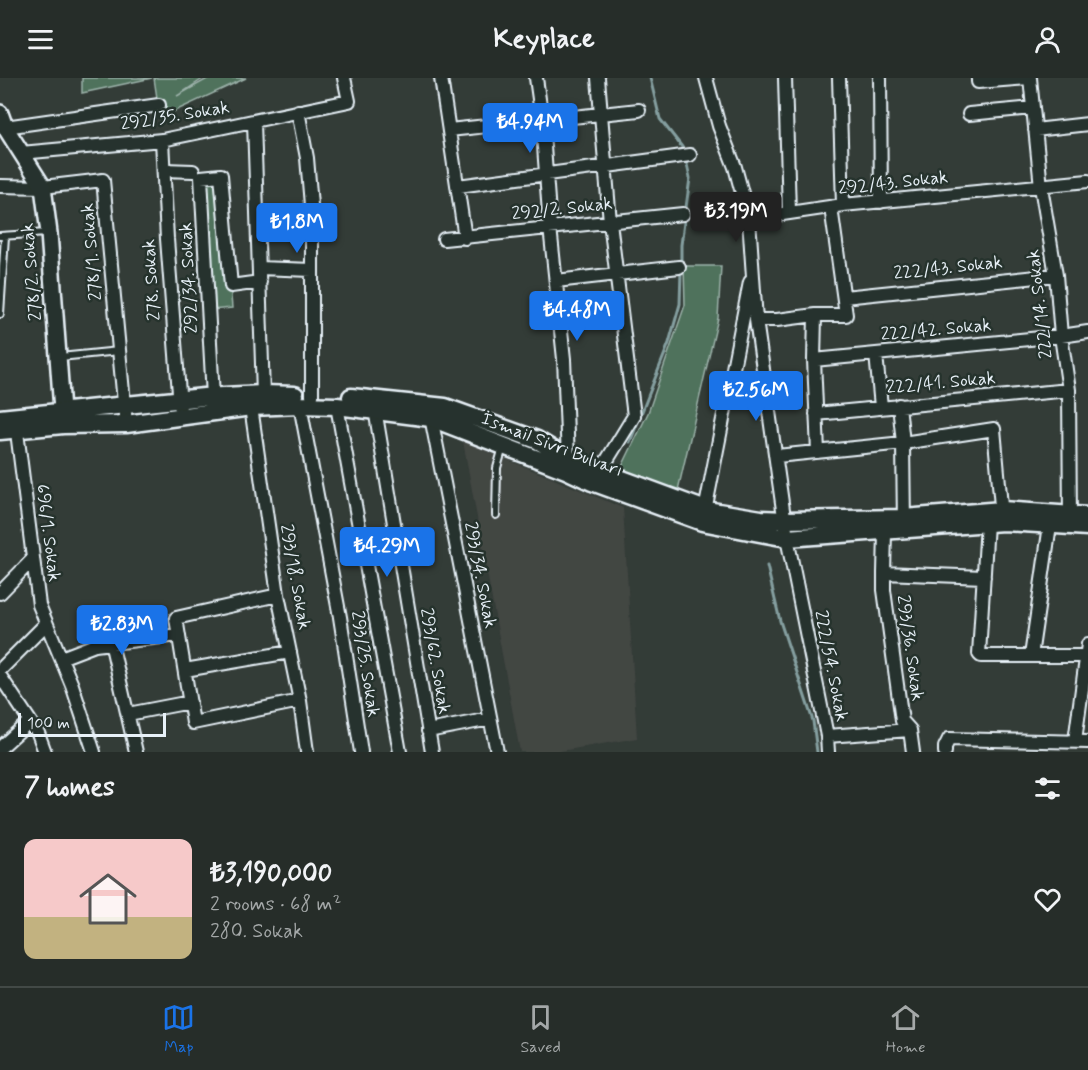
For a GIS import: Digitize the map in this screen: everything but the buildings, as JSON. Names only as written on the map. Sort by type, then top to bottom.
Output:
[{"type":"main road","name":"İsmail Sivri Bulvarı","points":[[63,418],[126,424],[213,397],[264,394],[337,406],[374,405]]},
{"type":"main road","name":"İsmail Sivri Bulvarı","points":[[5,427],[124,406],[251,407],[337,395],[374,405],[430,412],[503,446],[704,516],[787,538],[885,532],[904,524]]},
{"type":"main road","name":"İsmail Sivri Bulvarı","points":[[430,412],[445,407],[537,440],[596,477]]},
{"type":"main road","name":"İsmail Sivri Bulvarı","points":[[704,516],[904,524],[997,518],[1070,521],[1088,527]]},
{"type":"main road","name":"İsmail Sivri Bulvarı","points":[[997,518],[1050,525],[1088,516]]},
{"type":"street","name":"292/35. Sokak","points":[[21,153],[162,140],[349,100],[344,78]]},
{"type":"street","points":[[441,78],[465,238]]},
{"type":"street","points":[[536,78],[542,120],[550,227],[564,359],[568,459]]},
{"type":"street","points":[[596,477],[634,416],[610,222],[598,78]]},
{"type":"street","points":[[704,516],[753,263],[749,219],[735,167],[719,126],[705,78]]},
{"type":"street","points":[[785,78],[789,212]]},
{"type":"street","points":[[756,320],[846,315],[837,206],[839,78]]},
{"type":"street","points":[[880,78],[881,202]]},
{"type":"street","points":[[978,78],[978,82],[1030,78]]},
{"type":"street","name":"222/14. Sokak","points":[[1030,78],[1041,186],[1056,275],[1060,336],[1069,390],[1070,521]]},
{"type":"street","points":[[3,120],[159,105]]},
{"type":"street","points":[[969,114],[1033,108]]},
{"type":"street","points":[[449,130],[639,110]]},
{"type":"street","name":"293/25. Sokak","points":[[298,111],[308,158],[312,217],[306,400],[361,752]]},
{"type":"street","name":"278/2. Sokak","points":[[3,120],[43,187],[49,233],[63,418]]},
{"type":"street","points":[[254,122],[264,394]]},
{"type":"street","points":[[1035,130],[1088,124]]},
{"type":"street","name":"278. Sokak","points":[[162,140],[180,408]]},
{"type":"street","points":[[458,186],[690,155]]},
{"type":"street","points":[[164,170],[193,171]]},
{"type":"street","name":"292/34. Sokak","points":[[213,397],[201,177],[221,176],[231,286],[260,282]]},
{"type":"street","name":"278/1. Sokak","points":[[0,186],[43,187],[103,180],[126,424]]},
{"type":"street","name":"292/43. Sokak","points":[[749,219],[837,206],[1088,181]]},
{"type":"street","name":"292/2. Sokak","points":[[444,239],[684,214]]},
{"type":"street","name":"222/54. Sokak","points":[[753,263],[756,320],[787,538],[827,736],[910,730]]},
{"type":"street","points":[[556,281],[679,267]]},
{"type":"street","points":[[259,268],[312,270]]},
{"type":"street","name":"222/43. Sokak","points":[[844,297],[1056,275]]},
{"type":"street","points":[[815,315],[814,360],[818,452]]},
{"type":"street","name":"222/42. Sokak","points":[[814,360],[1088,332]]},
{"type":"street","points":[[876,354],[881,407]]},
{"type":"street","name":"222/41. Sokak","points":[[816,414],[1069,390]]},
{"type":"street","name":"293/62. Sokak","points":[[374,405],[432,752]]},
{"type":"street","points":[[899,405],[903,443],[904,524]]},
{"type":"street","points":[[337,406],[400,752]]},
{"type":"street","name":"293/18. Sokak","points":[[251,407],[278,595],[300,702],[307,752]]},
{"type":"street","name":"293/34. Sokak","points":[[430,412],[497,752]]},
{"type":"street","name":"696/1. Sokak","points":[[5,427],[39,605],[72,685],[94,752]]},
{"type":"street","points":[[777,456],[903,443],[994,429],[997,518],[984,577],[979,654],[981,656],[1031,656],[1087,650],[1074,744],[949,739],[945,752]]},
{"type":"street","points":[[1031,656],[1050,525]]},
{"type":"street","points":[[884,573],[885,532]]},
{"type":"street","points":[[0,593],[32,561]]},
{"type":"street","name":"293/36. Sokak","points":[[913,752],[910,730],[902,721],[884,590],[884,573],[984,577]]},
{"type":"street","points":[[278,595],[176,618],[193,723],[300,702]]},
{"type":"street","points":[[0,670],[46,624]]},
{"type":"street","points":[[61,658],[95,645],[179,635]]},
{"type":"street","points":[[111,642],[136,752]]},
{"type":"street","points":[[185,670],[290,652]]},
{"type":"street","points":[[0,676],[38,733],[45,752]]},
{"type":"street","points":[[128,714],[190,702]]},
{"type":"street","points":[[428,731],[490,719]]},
{"type":"street","points":[[0,748],[30,721]]},
{"type":"street","points":[[827,736],[828,752]]},
{"type":"lane","points":[[0,314],[3,236],[49,233]]},
{"type":"lane","points":[[58,357],[119,351]]},
{"type":"lane","points":[[496,515],[497,468],[508,429]]},
{"type":"shaded area","points":[[463,441],[623,508],[637,738],[555,752],[520,752]]},
{"type":"green space","points":[[82,78],[152,78],[82,93]]},
{"type":"green space","points":[[154,78],[204,78],[177,96],[209,78],[246,78],[160,118]]},
{"type":"green space","points":[[221,175],[232,308],[211,310],[201,177]]},
{"type":"green space","points":[[684,266],[721,266],[718,318],[678,490],[619,473],[648,413],[685,305]]},
{"type":"waterway","points":[[650,78],[660,119],[682,147],[684,154]]},
{"type":"waterway","points":[[681,263],[681,245],[690,178],[686,160]]},
{"type":"waterway","points":[[630,442],[669,343],[680,304],[681,270]]},
{"type":"waterway","points":[[767,566],[780,621],[813,721],[817,752]]}]
